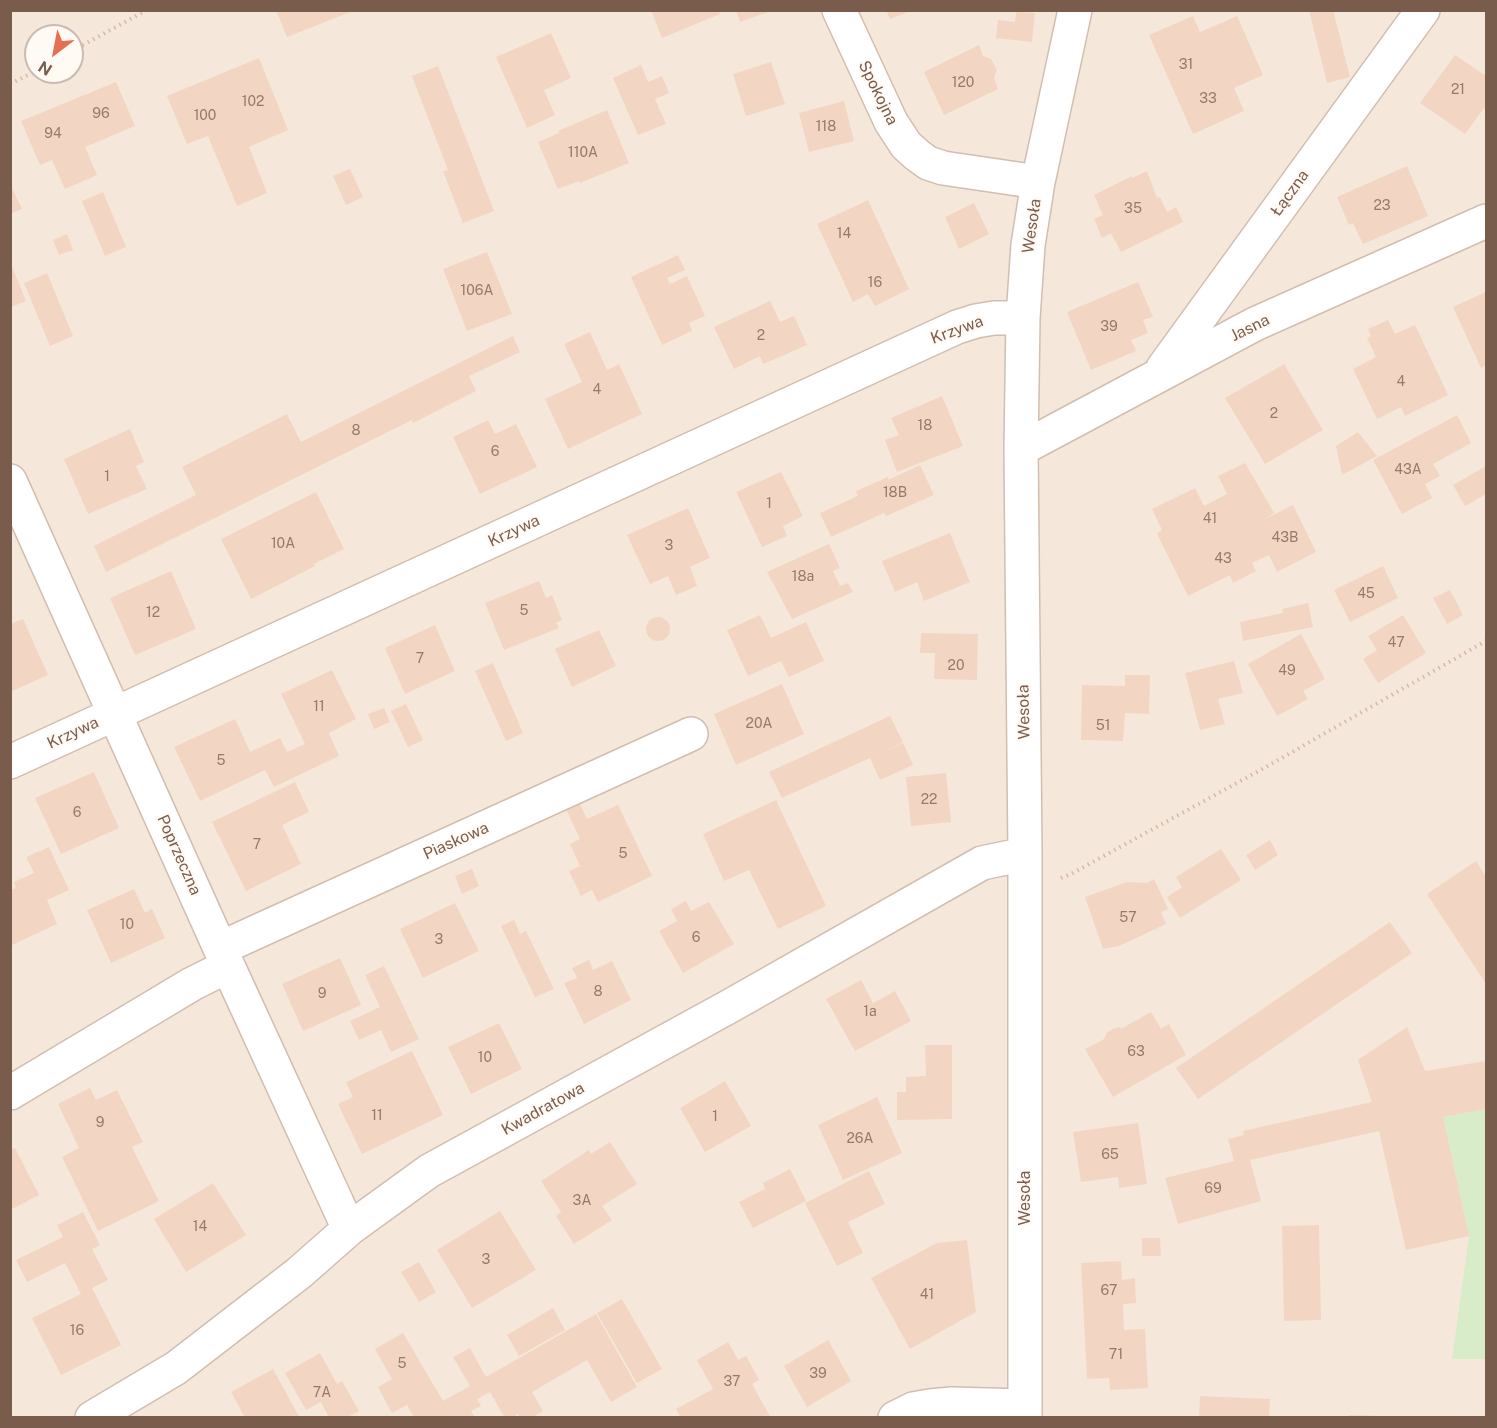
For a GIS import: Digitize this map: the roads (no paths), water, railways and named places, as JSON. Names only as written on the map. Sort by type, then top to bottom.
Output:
[{"type":"street","name":"Spokojna","points":[[839,10],[891,122],[906,145],[917,155],[928,163],[943,168],[1038,182]]},
{"type":"street","name":"Wesoła","points":[[1025,1412],[1025,869],[1021,449],[1023,318],[1028,245],[1038,182],[1075,10]]},
{"type":"street","name":"Łączna","points":[[1158,376],[1423,10]]},
{"type":"street","name":"Jasna","points":[[1021,449],[1255,324],[1486,221]]},
{"type":"street","name":"Krzywa","points":[[10,762],[957,327],[994,318],[1023,318]]},
{"type":"street","name":"Poprzeczna","points":[[10,481],[349,1229]]},
{"type":"street","name":"Piaskowa","points":[[10,1093],[192,984],[224,957],[691,734]]},
{"type":"street","name":"Kwadratowa","points":[[93,1418],[176,1368],[299,1273],[349,1229],[429,1171],[729,1006],[982,863],[1025,869]]},
{"type":"street","points":[[895,1418],[913,1409],[952,1404],[1025,1412]]}]
